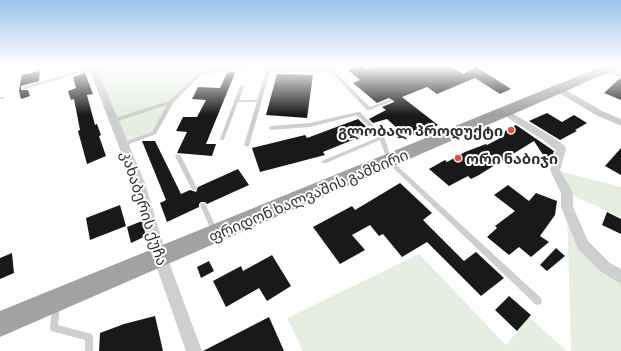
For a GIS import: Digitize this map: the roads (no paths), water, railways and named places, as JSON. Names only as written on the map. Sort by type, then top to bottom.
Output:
[{"type":"highway","name":"ფრიდონ ხალვაშის გამზირი","points":[[0,324],[390,162],[573,82]]},
{"type":"street","name":"კახაბერის ქუჩა","points":[[99,82],[139,183],[160,257],[194,351]]},
{"type":"street","points":[[559,89],[599,113],[621,123]]},
{"type":"street","points":[[505,112],[547,138],[561,149],[555,170],[567,193],[567,207],[583,245],[605,267],[621,277]]},
{"type":"lane","points":[[24,88],[42,82]]},
{"type":"lane","points":[[124,144],[154,133],[171,102],[192,82]]},
{"type":"lane","points":[[247,145],[264,82]]},
{"type":"lane","points":[[343,82],[369,109],[391,102]]},
{"type":"lane","points":[[222,139],[242,87]]},
{"type":"lane","points":[[237,101],[259,101]]},
{"type":"lane","points":[[115,120],[171,102]]},
{"type":"lane","points":[[271,128],[310,125],[358,113],[382,137],[390,162],[538,301]]},
{"type":"lane","points":[[324,162],[382,137]]},
{"type":"lane","points":[[178,156],[194,188]]},
{"type":"lane","points":[[203,205],[216,234]]},
{"type":"lane","points":[[56,300],[54,328],[89,337],[89,351]]},
{"type":"place","name":"გლობალ პროდუქტი","points":[[511,130]]},
{"type":"place","name":"ორი ნაბიჯი","points":[[458,158]]}]
